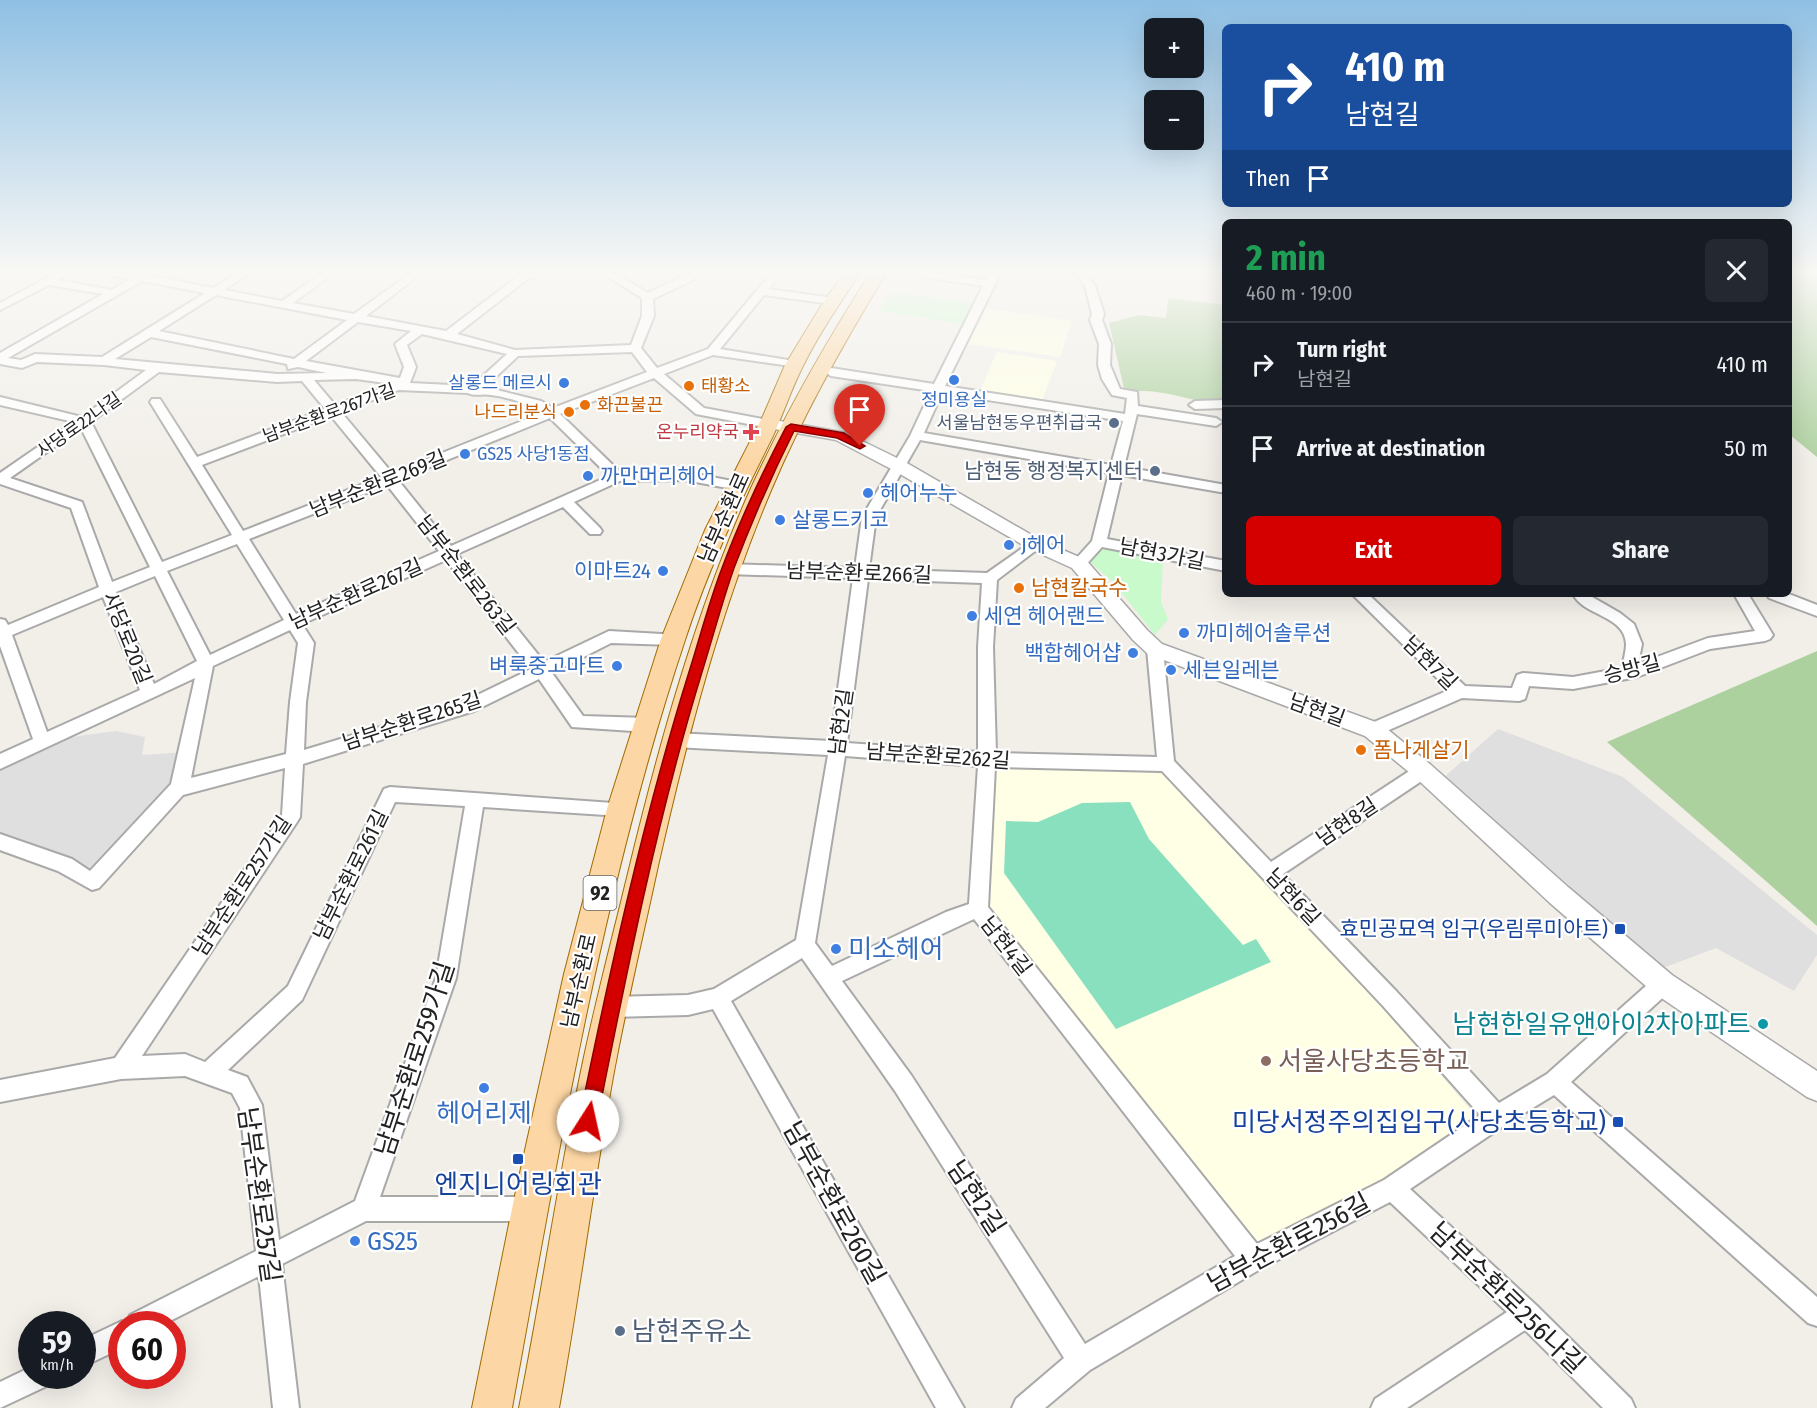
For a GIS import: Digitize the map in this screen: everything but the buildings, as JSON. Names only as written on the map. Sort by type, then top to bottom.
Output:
[{"type":"main road","name":"남부순환로","points":[[544,1401],[592,1099],[650,833],[675,740],[728,569],[768,472],[784,417],[794,365],[810,338]]},
{"type":"main road","name":"남부순환로","points":[[492,1408],[530,1209],[580,974],[621,808],[673,639],[716,530],[738,486],[784,417],[810,384],[831,338]]},
{"type":"main road","name":"남부순환로","points":[[784,417],[831,372],[853,338]]},
{"type":"main road","points":[[580,974],[588,1004],[598,1005],[612,1001]]},
{"type":"main road","points":[[555,1087],[566,1072],[575,1070],[579,1073],[583,1087],[592,1099]]},
{"type":"street","points":[[0,359],[36,338]]},
{"type":"street","points":[[104,361],[142,338]]},
{"type":"street","points":[[174,338],[356,375],[405,382],[410,367],[401,344],[410,338]]},
{"type":"street","points":[[277,378],[331,338]]},
{"type":"street","points":[[458,338],[515,353],[635,348]]},
{"type":"street","points":[[635,348],[639,338]]},
{"type":"street","points":[[712,351],[723,338]]},
{"type":"street","name":"남현2길","points":[[962,338],[915,436],[869,517],[838,749],[805,945],[903,1083],[1081,1361]]},
{"type":"street","points":[[1079,564],[1099,542],[1131,413],[1133,396],[1116,392],[1108,380],[1104,365],[1105,344],[1103,338]]},
{"type":"street","points":[[635,348],[646,365],[700,411],[784,417]]},
{"type":"street","points":[[712,351],[794,365]]},
{"type":"street","name":"남부순환로269길","points":[[1,630],[108,591],[158,569],[712,351]]},
{"type":"street","points":[[473,392],[515,353]]},
{"type":"street","points":[[0,359],[22,364],[35,358],[104,361],[156,368],[277,378],[356,375]]},
{"type":"street","name":"사당로22나길","points":[[0,479],[156,368]]},
{"type":"street","points":[[831,372],[1131,413],[1216,422],[1195,405],[1222,404]]},
{"type":"street","name":"남부순환로263길","points":[[306,378],[390,479],[542,670],[578,722],[648,725]]},
{"type":"street","name":"남부순환로267가길","points":[[194,463],[398,386],[473,392],[493,391],[537,404],[553,414],[618,477]]},
{"type":"street","points":[[0,401],[84,421],[206,663],[182,779],[177,789],[92,882],[65,865],[0,842]]},
{"type":"street","name":"남부순환로257가길","points":[[120,1068],[291,817],[298,702],[306,643],[156,402]]},
{"type":"street","name":"남현길","points":[[784,417],[840,436],[899,466],[1036,545],[1079,564],[1140,635],[1155,649],[1373,730],[1423,771],[1559,895],[1664,984],[1817,1087]]},
{"type":"street","points":[[915,436],[1222,488]]},
{"type":"street","name":"남부순환로267길","points":[[149,692],[293,622],[618,477],[685,476],[738,486]]},
{"type":"street","name":"사당로20길","points":[[0,479],[77,505],[108,591],[149,692],[0,762]]},
{"type":"street","points":[[565,501],[595,531]]},
{"type":"street","name":"남현3가길","points":[[1099,542],[1222,565]]},
{"type":"street","points":[[990,578],[1036,545]]},
{"type":"street","name":"남부순환로266길","points":[[728,569],[990,578]]},
{"type":"street","name":"남현4길","points":[[990,578],[986,605],[984,671],[987,760],[978,909],[1253,1259]]},
{"type":"street","name":"남현7길","points":[[1362,597],[1461,692],[1373,730]]},
{"type":"street","points":[[1582,597],[1583,600],[1616,617],[1626,626],[1634,641],[1629,667]]},
{"type":"street","name":"승방길","points":[[1461,692],[1519,695],[1523,679],[1573,683],[1636,672],[1708,644],[1765,635],[1743,597]]},
{"type":"street","points":[[1782,597],[1817,611]]},
{"type":"street","points":[[1,630],[42,741]]},
{"type":"street","name":"남부순환로265길","points":[[177,789],[294,759],[468,707],[609,637],[673,639]]},
{"type":"street","points":[[1155,649],[1166,764]]},
{"type":"street","name":"남부순환로262길","points":[[675,740],[987,760],[1166,764]]},
{"type":"street","name":"남현6길","points":[[1166,764],[1390,999],[1497,1117]]},
{"type":"street","name":"남현8길","points":[[1270,873],[1423,771]]},
{"type":"street","name":"남부순환로261길","points":[[208,1074],[295,993],[390,794],[621,808]]},
{"type":"street","name":"남부순환로259가길","points":[[364,1209],[446,978],[475,800]]},
{"type":"street","points":[[828,977],[953,918],[978,909]]},
{"type":"street","points":[[612,1001],[688,1005],[718,998],[805,945]]},
{"type":"street","name":"남부순환로256길","points":[[1025,1408],[1081,1361],[1253,1259],[1392,1188],[1497,1117],[1555,1082],[1664,984]]},
{"type":"street","name":"남부순환로260길","points":[[718,998],[951,1408]]},
{"type":"street","name":"남부순환로257길","points":[[0,1091],[120,1068],[185,1065],[239,1085],[251,1105],[286,1408]]},
{"type":"street","points":[[1555,1082],[1817,1314]]},
{"type":"street","name":"남부순환로256나길","points":[[1392,1188],[1527,1314],[1622,1408]]},
{"type":"street","points":[[165,1311],[364,1209],[530,1209]]},
{"type":"street","points":[[1384,1408],[1527,1314]]},
{"type":"street","points":[[0,1396],[18,1387]]},
{"type":"shaded area","points":[[971,338],[1066,338],[1060,357],[968,344]]},
{"type":"shaded area","points":[[997,352],[1057,361],[1041,403],[979,393]]},
{"type":"shaded area","points":[[1498,729],[1623,777],[1817,935],[1817,955],[1794,991],[1716,948],[1663,968],[1442,779]]},
{"type":"shaded area","points":[[116,731],[145,737],[142,755],[188,752],[182,779],[92,882],[0,842],[0,762],[42,741]]},
{"type":"shaded area","name":"서울사당초등학교","points":[[993,764],[1167,774],[1380,1003],[1478,1119],[1392,1188],[1253,1259],[990,922]]},
{"type":"green space","points":[[1112,338],[1222,338],[1222,405],[1150,391],[1125,393]]},
{"type":"green space","points":[[1792,338],[1817,338],[1817,457],[1792,437]]},
{"type":"green space","points":[[1102,546],[1163,558],[1161,602],[1168,619],[1155,635],[1114,583],[1089,561]]},
{"type":"green space","points":[[1817,651],[1817,926],[1607,742]]},
{"type":"green space","points":[[1130,802],[1149,839],[1243,945],[1256,939],[1271,962],[1116,1029],[1004,873],[1006,821],[1038,822],[1082,803]]},
{"type":"place","name":"정미용실","points":[[954,380]]},
{"type":"place","name":"살롱드 메르시","points":[[564,383]]},
{"type":"place","name":"태황소","points":[[689,386]]},
{"type":"place","name":"화끈불끈","points":[[585,405]]},
{"type":"place","name":"나드리분식","points":[[569,412]]},
{"type":"place","name":"서울남현동우편취급국","points":[[1114,423]]},
{"type":"place","name":"온누리약국","points":[[751,432]]},
{"type":"place","name":"GS25 사당1동점","points":[[465,454]]},
{"type":"place","name":"남현동 행정복지센터","points":[[1155,471]]},
{"type":"place","name":"까만머리헤어","points":[[588,476]]},
{"type":"place","name":"헤어누누","points":[[868,493]]},
{"type":"place","name":"살롱드키코","points":[[780,520]]},
{"type":"place","name":"J헤어","points":[[1009,545]]},
{"type":"place","name":"이마트24","points":[[663,571]]},
{"type":"place","name":"남현칼국수","points":[[1019,588]]},
{"type":"place","name":"세연 헤어랜드","points":[[972,616]]},
{"type":"place","name":"까미헤어솔루션","points":[[1184,633]]},
{"type":"place","name":"백합헤어샵","points":[[1133,653]]},
{"type":"place","name":"벼룩중고마트","points":[[617,666]]},
{"type":"place","name":"세븐일레븐","points":[[1171,670]]},
{"type":"place","name":"폼나게살기","points":[[1361,750]]},
{"type":"place","name":"효민공묘역 입구(우림루미아트)","points":[[1620,929]]},
{"type":"place","name":"미소헤어","points":[[836,949]]},
{"type":"place","name":"남현한일유앤아이2차아파트","points":[[1763,1024]]},
{"type":"place","name":"서울사당초등학교","points":[[1266,1061]]},
{"type":"place","name":"헤어리제","points":[[484,1088]]},
{"type":"place","name":"미당서정주의집입구(사당초등학교)","points":[[1618,1122]]},
{"type":"place","name":"엔지니어링회관","points":[[518,1159]]},
{"type":"place","name":"GS25","points":[[355,1241]]},
{"type":"place","name":"남현주유소","points":[[620,1331]]},
{"type":"route","points":[[588,1121],[613,995],[650,833],[702,647],[728,569],[768,472],[791,427],[840,436],[860,446]]}]
